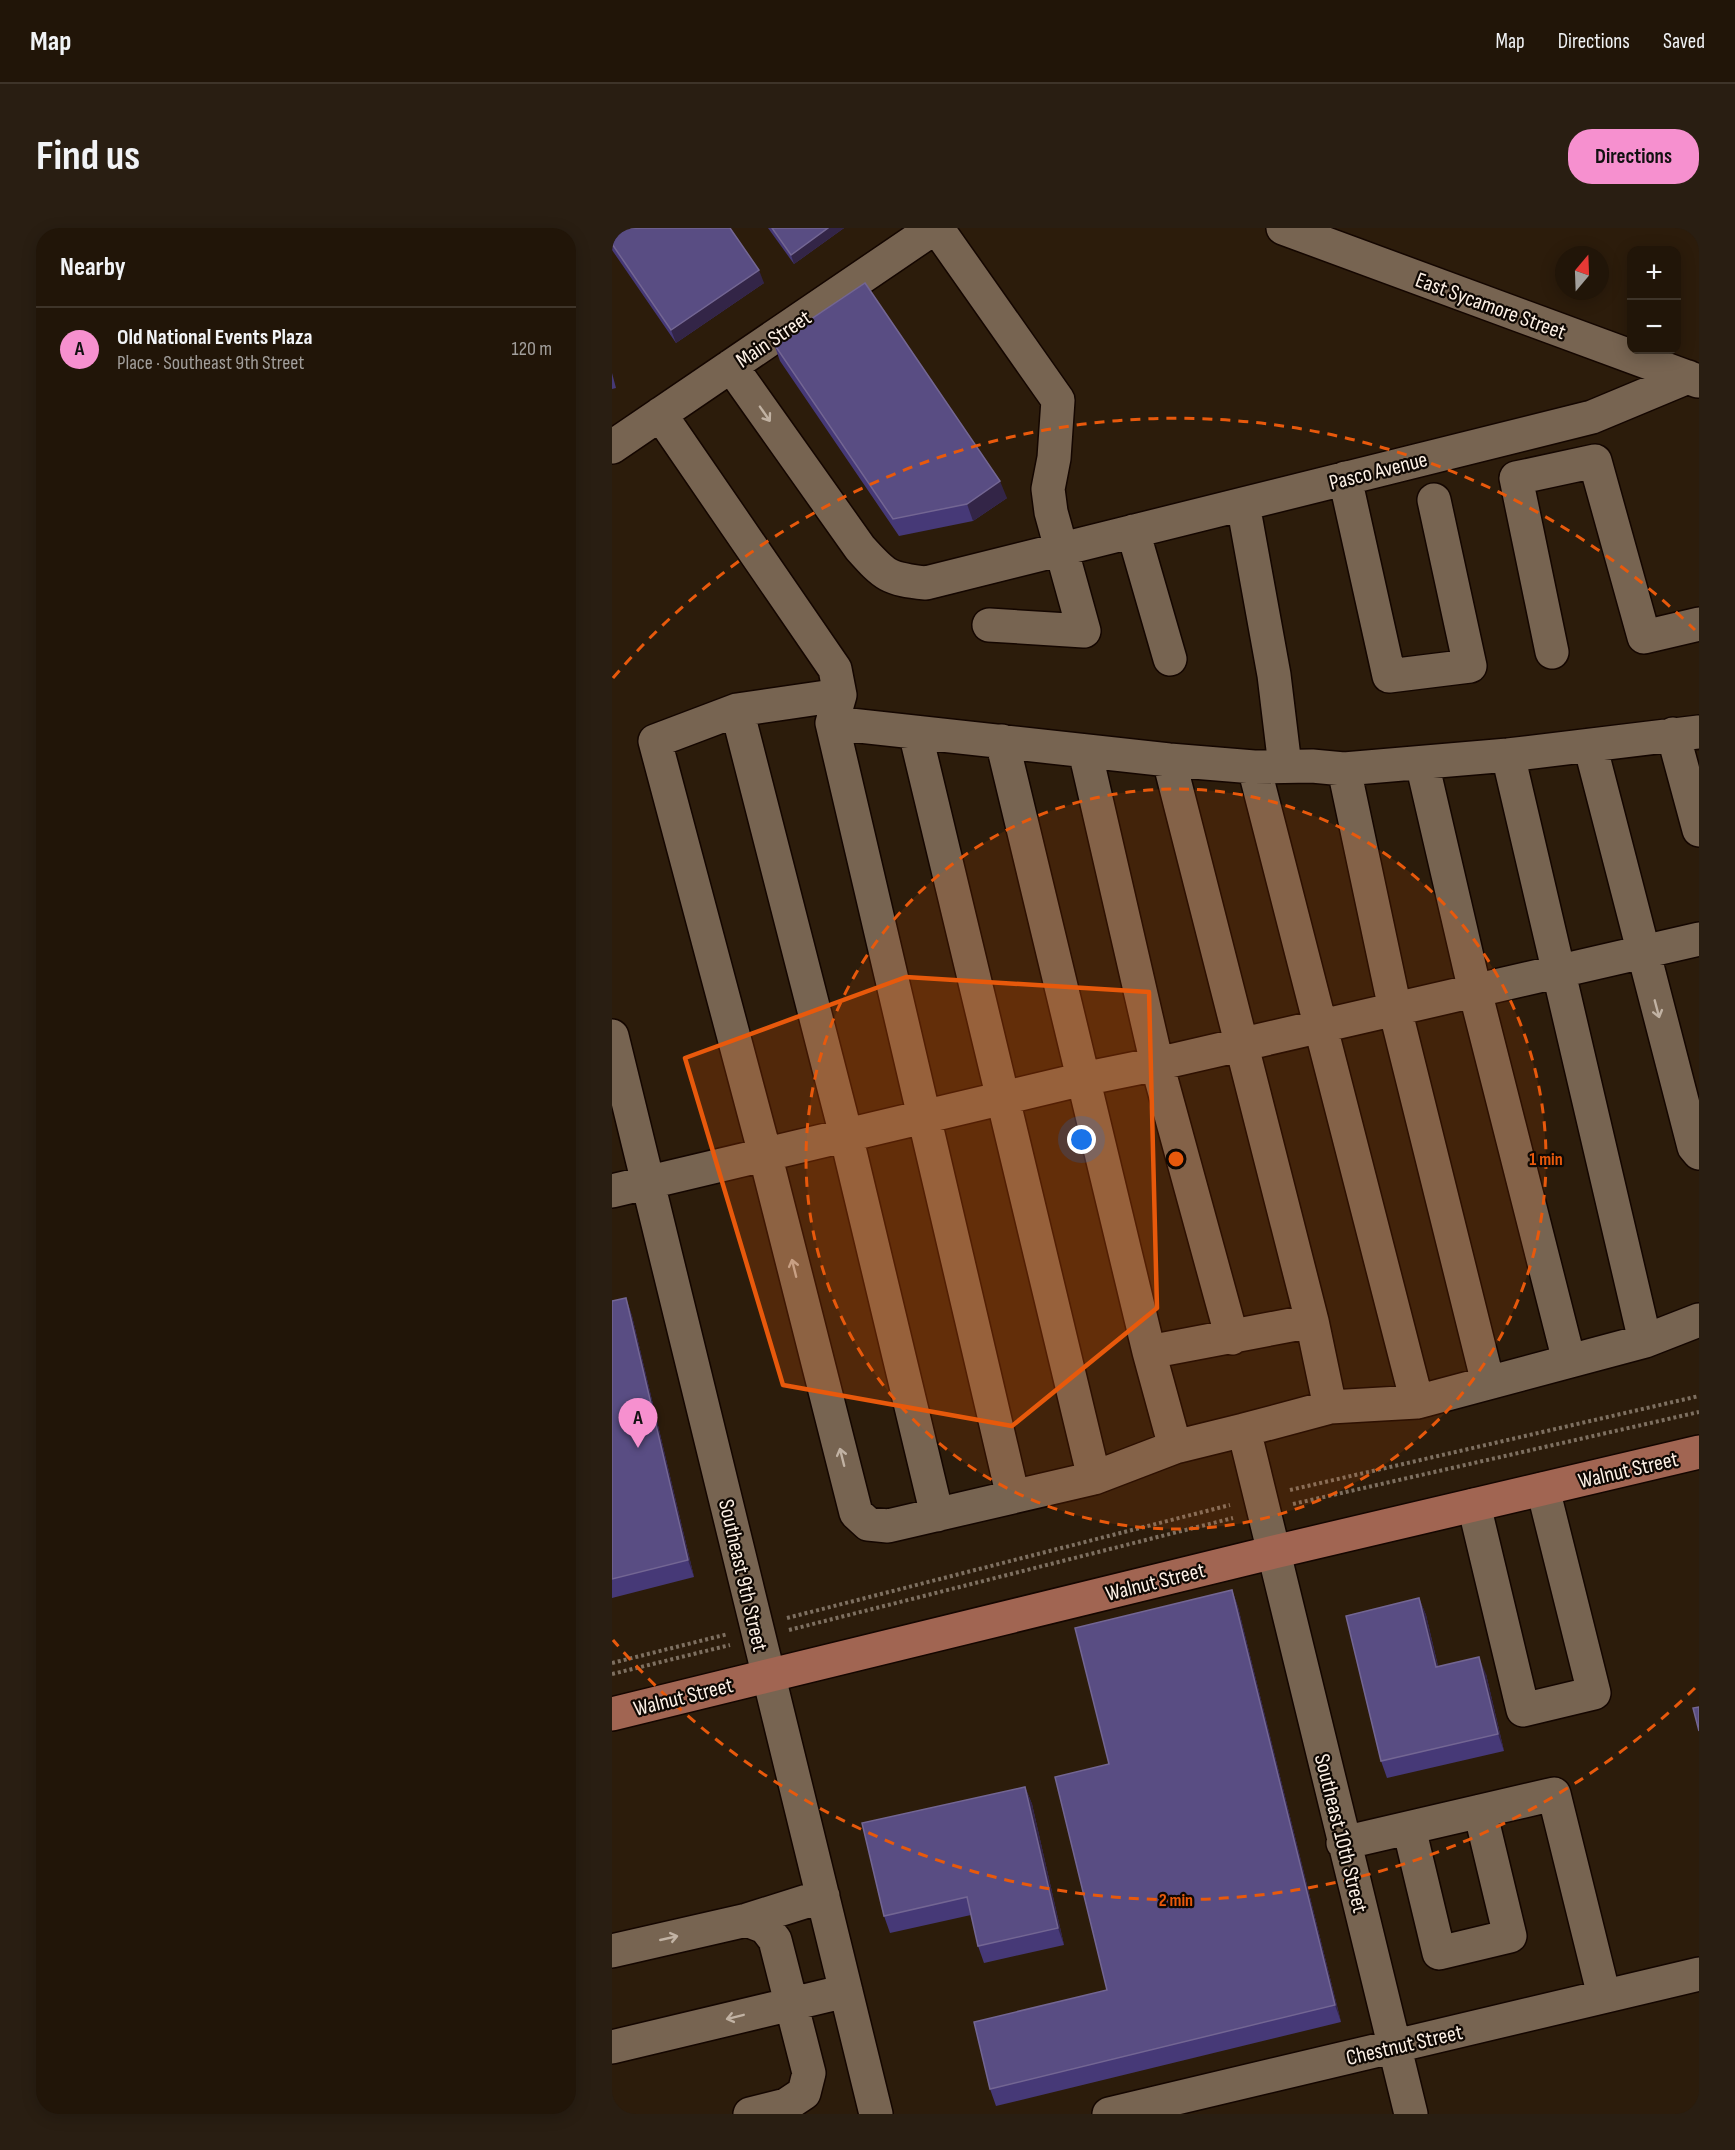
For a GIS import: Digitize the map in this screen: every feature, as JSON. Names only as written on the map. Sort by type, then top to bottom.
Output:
[{"type":"main road","name":"Walnut Street","points":[[612,1713],[1274,1552],[1699,1452]]},
{"type":"street","name":"Main Street","points":[[612,447],[935,228]]},
{"type":"street","points":[[935,228],[1058,400],[1054,458],[1048,489],[1084,631],[989,625]]},
{"type":"street","name":"East Sycamore Street","points":[[1283,228],[1694,379]]},
{"type":"street","name":"Pasco Avenue","points":[[731,366],[868,557],[882,573],[900,580],[926,583],[1592,417],[1694,379]]},
{"type":"street","points":[[660,414],[835,669],[836,709],[925,1118],[1013,1497]]},
{"type":"street","points":[[1504,439],[1516,478],[1552,652]]},
{"type":"street","points":[[1516,478],[1595,461],[1644,638],[1699,624]]},
{"type":"street","points":[[1345,478],[1389,676],[1470,666],[1434,500]]},
{"type":"street","points":[[1243,504],[1274,675],[1270,766],[1320,1026],[1417,1402]]},
{"type":"street","points":[[1133,531],[1170,659]]},
{"type":"street","points":[[1699,830],[1686,733],[1508,755],[1344,769],[1170,760],[915,732],[836,709],[737,710],[655,741],[765,1154],[856,1514],[868,1524],[888,1526],[1094,1478],[1175,1447],[1330,1407],[1417,1402],[1645,1341],[1699,1320]]},
{"type":"street","points":[[737,710],[846,1135],[937,1515]]},
{"type":"street","points":[[915,732],[1094,1478]]},
{"type":"street","points":[[1002,741],[1149,1352],[1175,1447]]},
{"type":"street","points":[[1590,745],[1642,952],[1695,1147],[1699,1153]]},
{"type":"street","points":[[1085,751],[1157,1064],[1232,1338]]},
{"type":"street","points":[[1508,755],[1645,1341]]},
{"type":"street","points":[[1170,760],[1312,1321],[1330,1407]]},
{"type":"street","points":[[1422,763],[1475,991],[1569,1361]]},
{"type":"street","points":[[1344,769],[1395,1010],[1488,1383]]},
{"type":"street","points":[[612,1191],[1083,1079],[1242,1045],[1699,939]]},
{"type":"street","name":"Southeast 9th Street","points":[[612,1036],[646,1182],[705,1409],[756,1632],[876,2114]]},
{"type":"street","points":[[1149,1352],[1312,1321]]},
{"type":"street","name":"Southeast 10th Street","points":[[1244,1430],[1411,2114]]},
{"type":"street","points":[[1474,1505],[1523,1710],[1594,1693],[1543,1489]]},
{"type":"street","points":[[1343,1843],[1554,1794],[1604,1996]]},
{"type":"street","points":[[1409,1828],[1439,1953],[1510,1936],[1480,1811]]},
{"type":"street","points":[[612,1951],[747,1920],[822,1896]]},
{"type":"street","points":[[747,1920],[765,1927],[775,1940],[810,2073],[804,2093],[786,2105],[750,2114]]},
{"type":"street","name":"Chestnut Street","points":[[1109,2114],[1205,2103],[1395,2047],[1699,1974]]},
{"type":"street","points":[[612,2047],[846,1991]]},
{"type":"path","points":[[612,1663],[756,1632],[1699,1396]]},
{"type":"path","points":[[612,1674],[756,1632],[1262,1504],[1699,1412]]},
{"type":"highlighted area","points":[[906,977],[1149,992],[1157,1308],[1012,1426],[783,1385],[685,1058]]},
{"type":"building","points":[[612,228],[730,228],[759,270],[671,330],[612,244]]},
{"type":"building","points":[[772,228],[828,228],[791,255]]},
{"type":"building","points":[[865,283],[1000,481],[967,504],[893,519],[774,344]]},
{"type":"building","points":[[626,1298],[688,1560],[612,1579],[612,1301]]},
{"type":"building","points":[[1232,1590],[1335,2005],[990,2089],[974,2022],[1107,1990],[1055,1777],[1109,1764],[1075,1628]]},
{"type":"building","points":[[1419,1598],[1436,1667],[1479,1657],[1498,1734],[1381,1761],[1346,1616]]},
{"type":"building","points":[[1699,1707],[1699,1731],[1693,1708]]},
{"type":"building","points":[[1025,1787],[1058,1928],[978,1946],[967,1897],[884,1916],[862,1823]]},
{"type":"place","name":"Old National Events Plaza","points":[[638,1448]]}]
